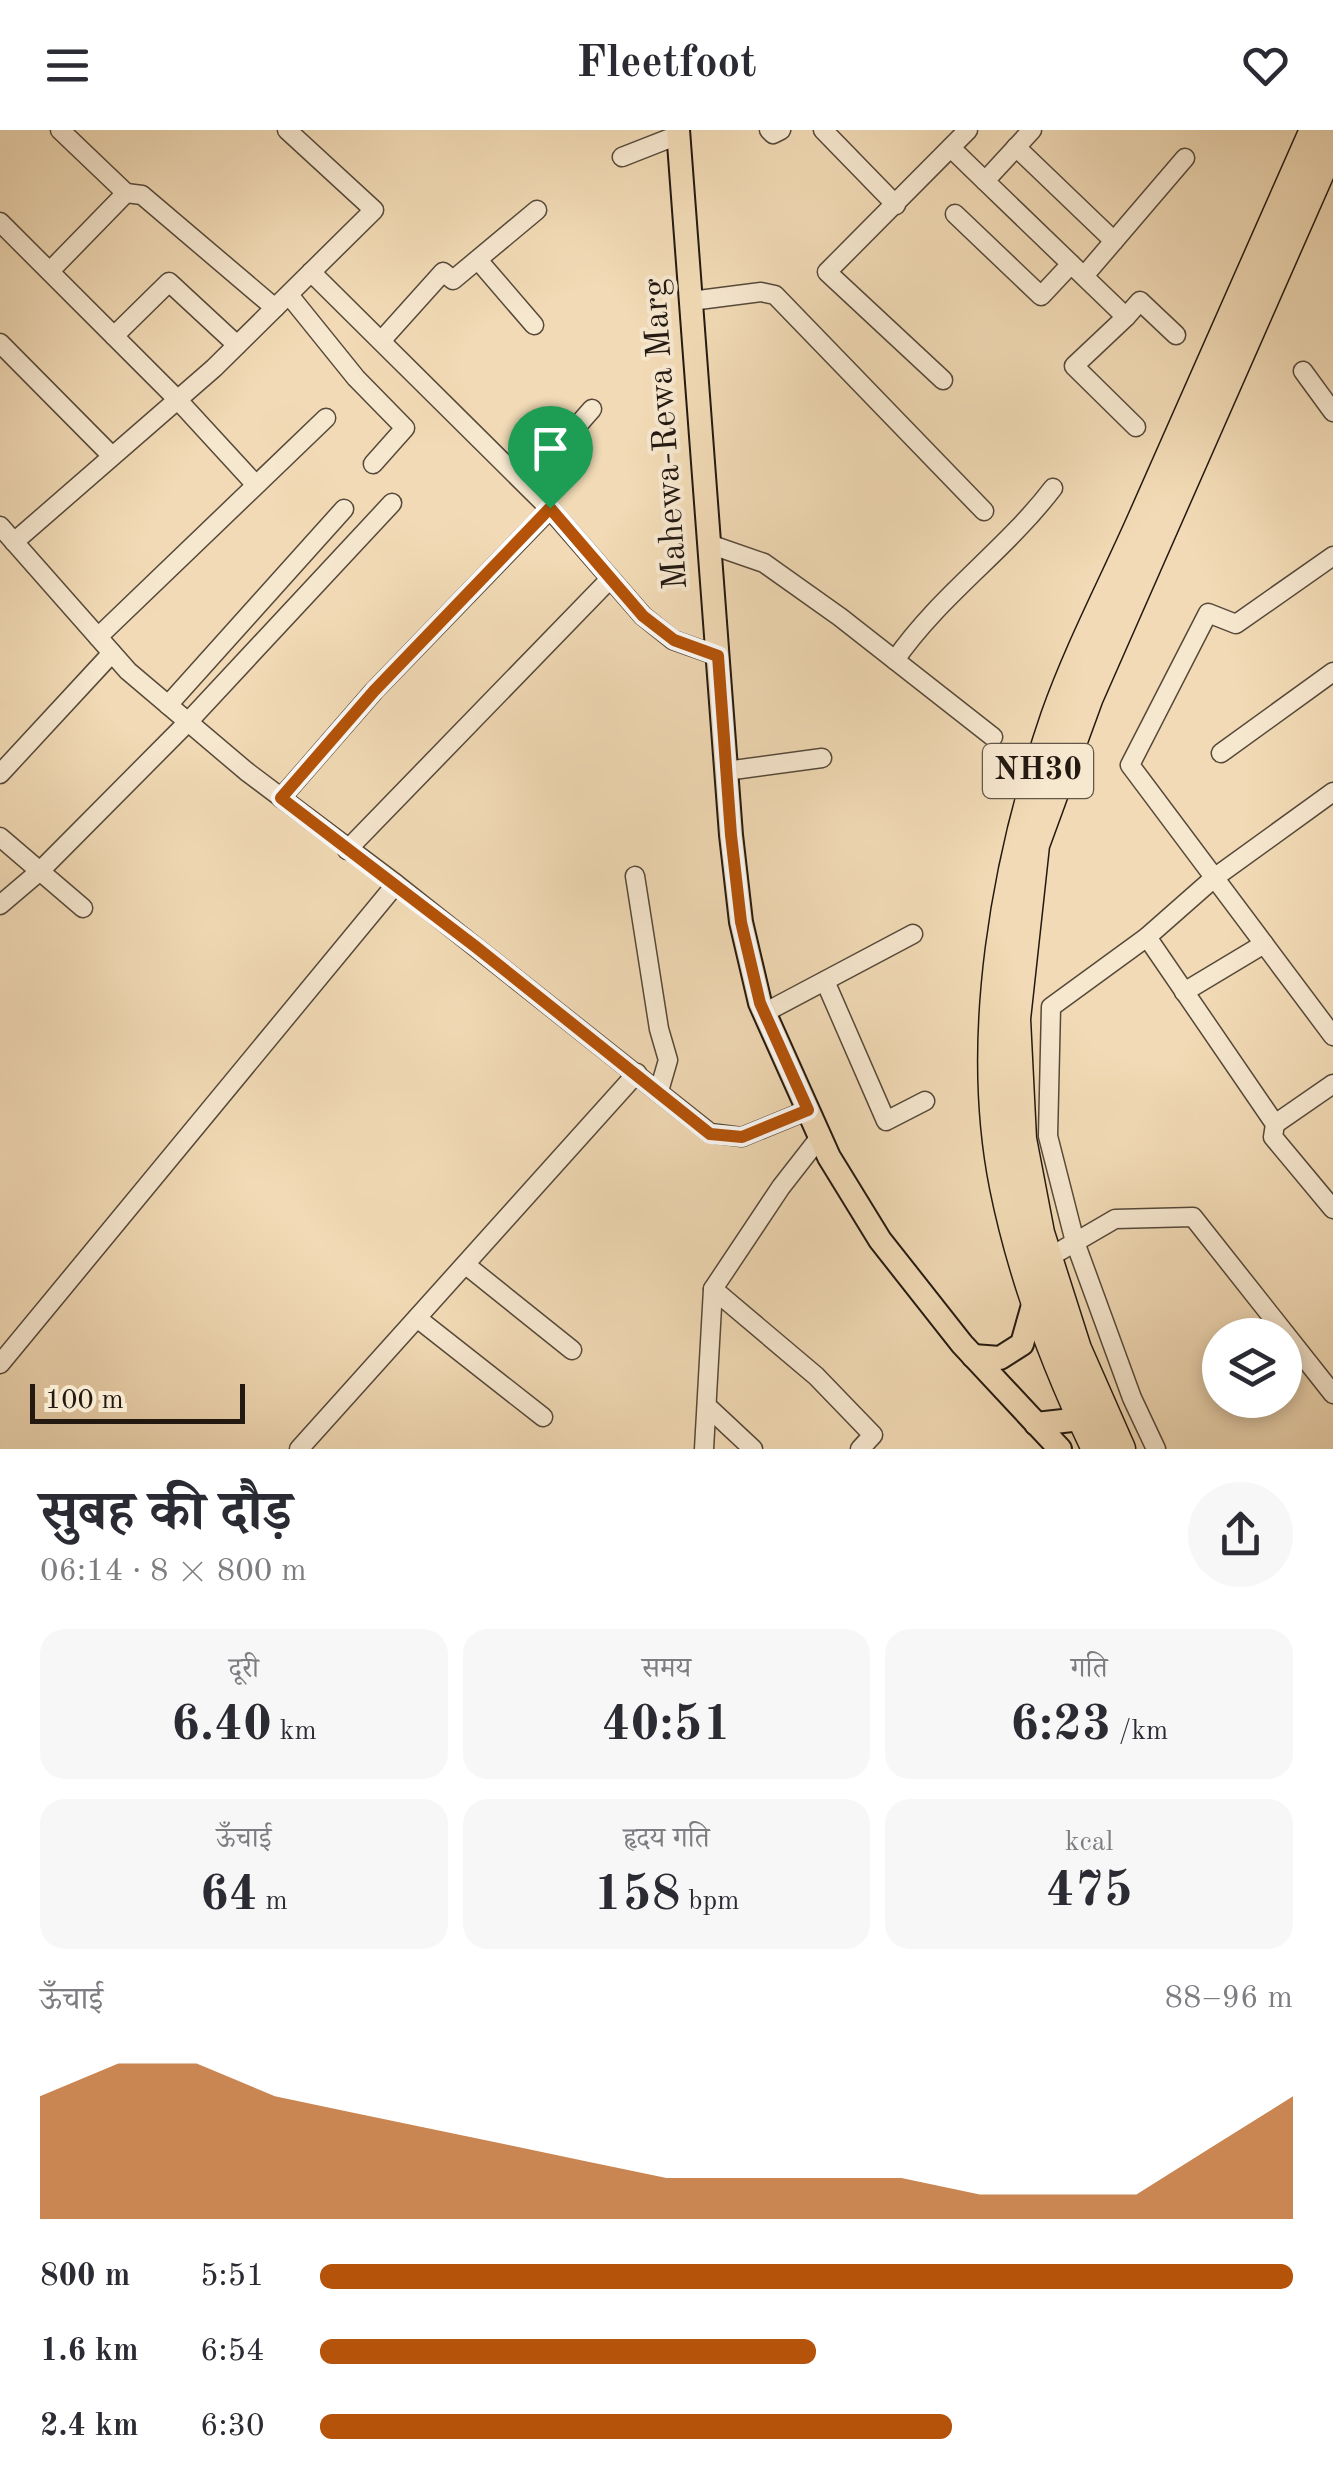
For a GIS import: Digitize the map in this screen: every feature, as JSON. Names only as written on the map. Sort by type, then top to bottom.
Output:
[{"type":"highway","name":"NH30","points":[[1121,1449],[1092,1413],[1035,1298],[1004,1184],[995,1104],[995,1009],[1006,914],[1023,818],[1056,714],[1314,130]]},
{"type":"highway","name":"NH30","points":[[1096,1449],[1077,1349],[1048,1258],[1022,1139],[1016,1019],[1035,846],[1089,697],[1333,143]]},
{"type":"main road","name":"Mahewa-Rewa Marg","points":[[678,132],[726,771],[741,922],[764,1013],[820,1137],[880,1240],[973,1356],[1060,1449]]},
{"type":"main road","points":[[973,1356],[1000,1358],[1022,1344],[1035,1298]]},
{"type":"main road","points":[[1036,1424],[1092,1413]]},
{"type":"street","points":[[60,130],[126,193],[142,195],[282,301],[405,428],[373,464]]},
{"type":"street","points":[[14,542],[237,345],[374,210],[287,130]]},
{"type":"street","points":[[769,130],[774,134],[782,130]]},
{"type":"street","points":[[823,130],[896,206]]},
{"type":"street","points":[[943,380],[827,272],[968,130]]},
{"type":"street","points":[[985,181],[1032,130]]},
{"type":"street","points":[[622,158],[678,132]]},
{"type":"street","points":[[1016,147],[1114,241]]},
{"type":"street","points":[[951,148],[1126,316]]},
{"type":"street","points":[[955,214],[1041,296],[1114,241],[1185,158]]},
{"type":"street","points":[[50,271],[126,193]]},
{"type":"street","points":[[381,340],[443,272],[454,280],[537,210]]},
{"type":"street","points":[[0,222],[176,398],[255,484]]},
{"type":"street","points":[[478,260],[534,325]]},
{"type":"street","points":[[312,272],[527,483],[643,616],[674,640],[718,656]]},
{"type":"street","points":[[114,336],[169,282],[237,345]]},
{"type":"street","points":[[691,301],[761,292],[775,295],[984,510]]},
{"type":"street","points":[[1136,427],[1074,366],[1140,301],[1176,336]]},
{"type":"street","points":[[0,342],[112,456]]},
{"type":"street","points":[[1303,371],[1333,412]]},
{"type":"street","points":[[527,483],[592,409]]},
{"type":"street","points":[[98,637],[326,418]]},
{"type":"street","points":[[895,660],[918,626],[1030,518],[1052,488]]},
{"type":"street","points":[[0,905],[40,871],[188,722],[392,502]]},
{"type":"street","points":[[281,798],[374,691],[550,508]]},
{"type":"street","points":[[168,705],[344,509]]},
{"type":"street","points":[[0,526],[112,653],[168,705],[710,1134],[742,1137],[808,1110]]},
{"type":"street","points":[[709,544],[764,563],[993,737]]},
{"type":"street","points":[[1333,556],[1236,624],[1208,613],[1130,765],[1333,1036]]},
{"type":"street","points":[[347,850],[609,580]]},
{"type":"street","points":[[0,774],[112,653]]},
{"type":"street","points":[[1221,754],[1333,672]]},
{"type":"street","points":[[726,771],[822,758]]},
{"type":"street","points":[[1156,1449],[1132,1398],[1074,1242],[1048,1136],[1051,1007],[1147,938],[1214,878],[1333,792]]},
{"type":"street","points":[[0,837],[83,908]]},
{"type":"street","points":[[635,876],[659,1029],[668,1060],[659,1091]]},
{"type":"street","points":[[0,1364],[396,884]]},
{"type":"street","points":[[764,1013],[912,934]]},
{"type":"street","points":[[1147,938],[1275,1124],[1273,1137],[1331,1203]]},
{"type":"street","points":[[1184,992],[1264,944]]},
{"type":"street","points":[[825,981],[886,1121],[925,1100]]},
{"type":"street","points":[[298,1449],[637,1073]]},
{"type":"street","points":[[1275,1124],[1333,1084]]},
{"type":"street","points":[[704,1449],[713,1289],[781,1187],[820,1137]]},
{"type":"street","points":[[1048,1258],[1115,1219],[1193,1217],[1333,1394]]},
{"type":"street","points":[[466,1265],[572,1350]]},
{"type":"street","points":[[713,1289],[816,1376],[872,1435],[860,1449]]},
{"type":"street","points":[[417,1318],[542,1417]]},
{"type":"street","points":[[707,1406],[753,1449]]},
{"type":"route","points":[[550,508],[643,616],[674,640],[718,656],[741,922],[760,1003],[808,1110],[742,1137],[710,1134],[396,884],[281,798],[374,691],[550,508]]}]
